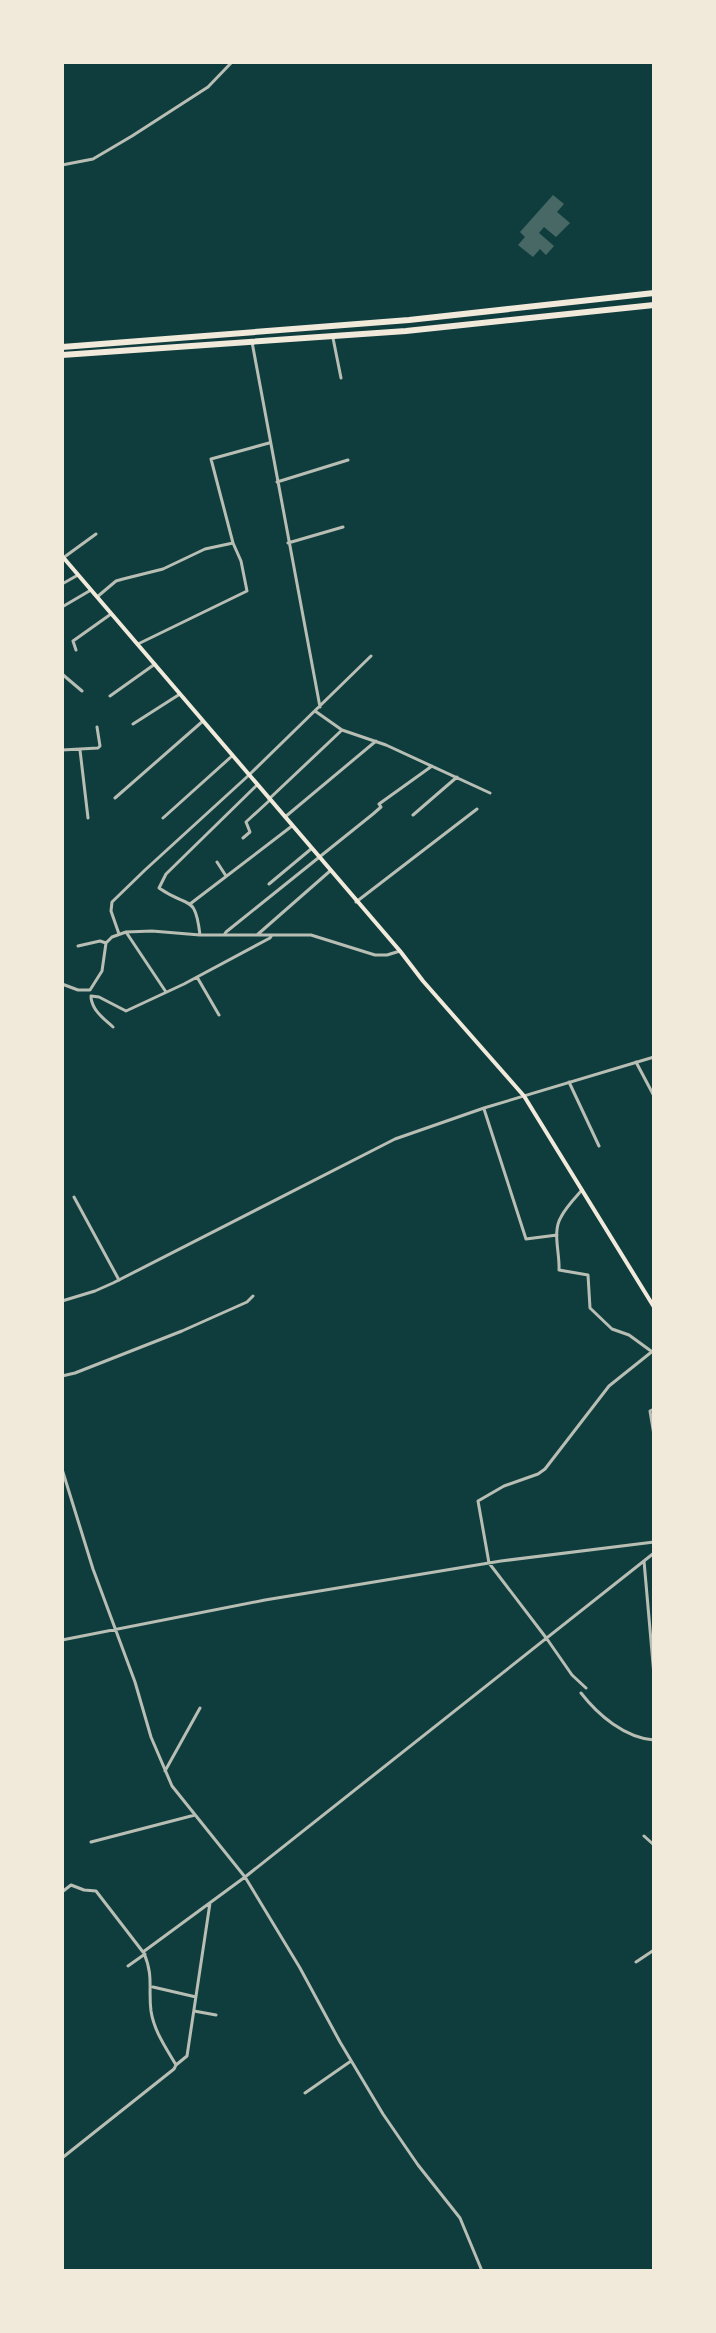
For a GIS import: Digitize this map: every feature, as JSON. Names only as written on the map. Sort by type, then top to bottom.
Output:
[{"type":"highway","points":[[62,347],[394,321],[654,293]]},
{"type":"highway","points":[[62,355],[333,336],[654,305]]},
{"type":"main road","points":[[63,557],[524,1096],[654,1307]]},
{"type":"street","points":[[62,165],[93,159],[208,87],[232,62]]},
{"type":"street","points":[[333,336],[341,378]]},
{"type":"street","points":[[252,342],[320,707]]},
{"type":"street","points":[[138,644],[247,591],[211,459],[270,443]]},
{"type":"street","points":[[277,482],[348,460]]},
{"type":"street","points":[[288,543],[343,527]]},
{"type":"street","points":[[63,557],[96,534]]},
{"type":"street","points":[[97,597],[116,581],[163,569],[205,549],[233,543]]},
{"type":"street","points":[[62,584],[78,575]]},
{"type":"street","points":[[62,607],[91,590]]},
{"type":"street","points":[[76,650],[73,641],[111,614]]},
{"type":"street","points":[[119,934],[111,911],[112,902],[371,656]]},
{"type":"street","points":[[110,696],[155,664]]},
{"type":"street","points":[[62,674],[82,691]]},
{"type":"street","points":[[133,724],[180,694]]},
{"type":"street","points":[[315,711],[342,730],[376,741],[490,793]]},
{"type":"street","points":[[115,798],[203,721]]},
{"type":"street","points":[[62,750],[99,748],[97,727]]},
{"type":"street","points":[[243,838],[250,832],[246,822],[342,730]]},
{"type":"street","points":[[285,817],[376,741]]},
{"type":"street","points":[[80,750],[88,818]]},
{"type":"street","points":[[163,818],[232,756]]},
{"type":"street","points":[[224,935],[381,807],[379,804],[432,766]]},
{"type":"street","points":[[413,815],[457,777]]},
{"type":"street","points":[[200,935],[197,912],[189,903],[159,888],[166,874],[257,785]]},
{"type":"street","points":[[356,902],[477,809]]},
{"type":"street","points":[[189,903],[292,826]]},
{"type":"street","points":[[269,884],[311,849]]},
{"type":"street","points":[[217,862],[226,876]]},
{"type":"street","points":[[257,935],[330,871]]},
{"type":"street","points":[[126,932],[166,992]]},
{"type":"street","points":[[113,1027],[92,1005],[91,993],[102,971],[106,943],[126,932],[320,936],[375,955],[400,951]]},
{"type":"street","points":[[62,984],[91,993],[126,1011],[197,977],[272,935]]},
{"type":"street","points":[[78,946],[100,941],[106,943]]},
{"type":"street","points":[[197,977],[219,1015]]},
{"type":"street","points":[[62,1301],[119,1280],[390,1141],[484,1108],[654,1057]]},
{"type":"street","points":[[636,1062],[654,1096]]},
{"type":"street","points":[[569,1082],[599,1146]]},
{"type":"street","points":[[484,1108],[526,1239],[557,1235]]},
{"type":"street","points":[[582,1190],[559,1218],[559,1270],[588,1275],[590,1308],[612,1329],[629,1335],[653,1350],[609,1386],[545,1469],[497,1489],[478,1501],[489,1563],[572,1675],[586,1688]]},
{"type":"street","points":[[74,1197],[119,1280]]},
{"type":"street","points":[[62,1376],[182,1331],[247,1302],[253,1296]]},
{"type":"street","points":[[654,1409],[650,1411],[654,1435]]},
{"type":"street","points":[[62,1469],[151,1737],[172,1786],[245,1877],[383,2114],[460,2218],[482,2271]]},
{"type":"street","points":[[62,1640],[265,1600],[489,1563],[654,1542]]},
{"type":"street","points":[[128,1966],[654,1553]]},
{"type":"street","points":[[644,1561],[654,1675]]},
{"type":"street","points":[[581,1693],[586,1702],[617,1727],[640,1739],[654,1740]]},
{"type":"street","points":[[165,1771],[200,1708]]},
{"type":"street","points":[[91,1842],[195,1815]]},
{"type":"street","points":[[644,1836],[654,1845]]},
{"type":"street","points":[[62,1892],[71,1885],[96,1891],[144,1953],[152,1973],[151,2010],[156,2030],[176,2065]]},
{"type":"street","points":[[62,2158],[187,2056],[210,1903]]},
{"type":"street","points":[[636,1962],[654,1950]]},
{"type":"street","points":[[151,1986],[196,1997]]},
{"type":"street","points":[[194,2011],[216,2015]]},
{"type":"street","points":[[305,2093],[351,2061]]},
{"type":"building","points":[[553,195],[564,204],[557,212],[570,223],[556,237],[544,227],[539,233],[554,246],[546,255],[540,249],[533,257],[518,245],[525,237],[520,232]]}]
